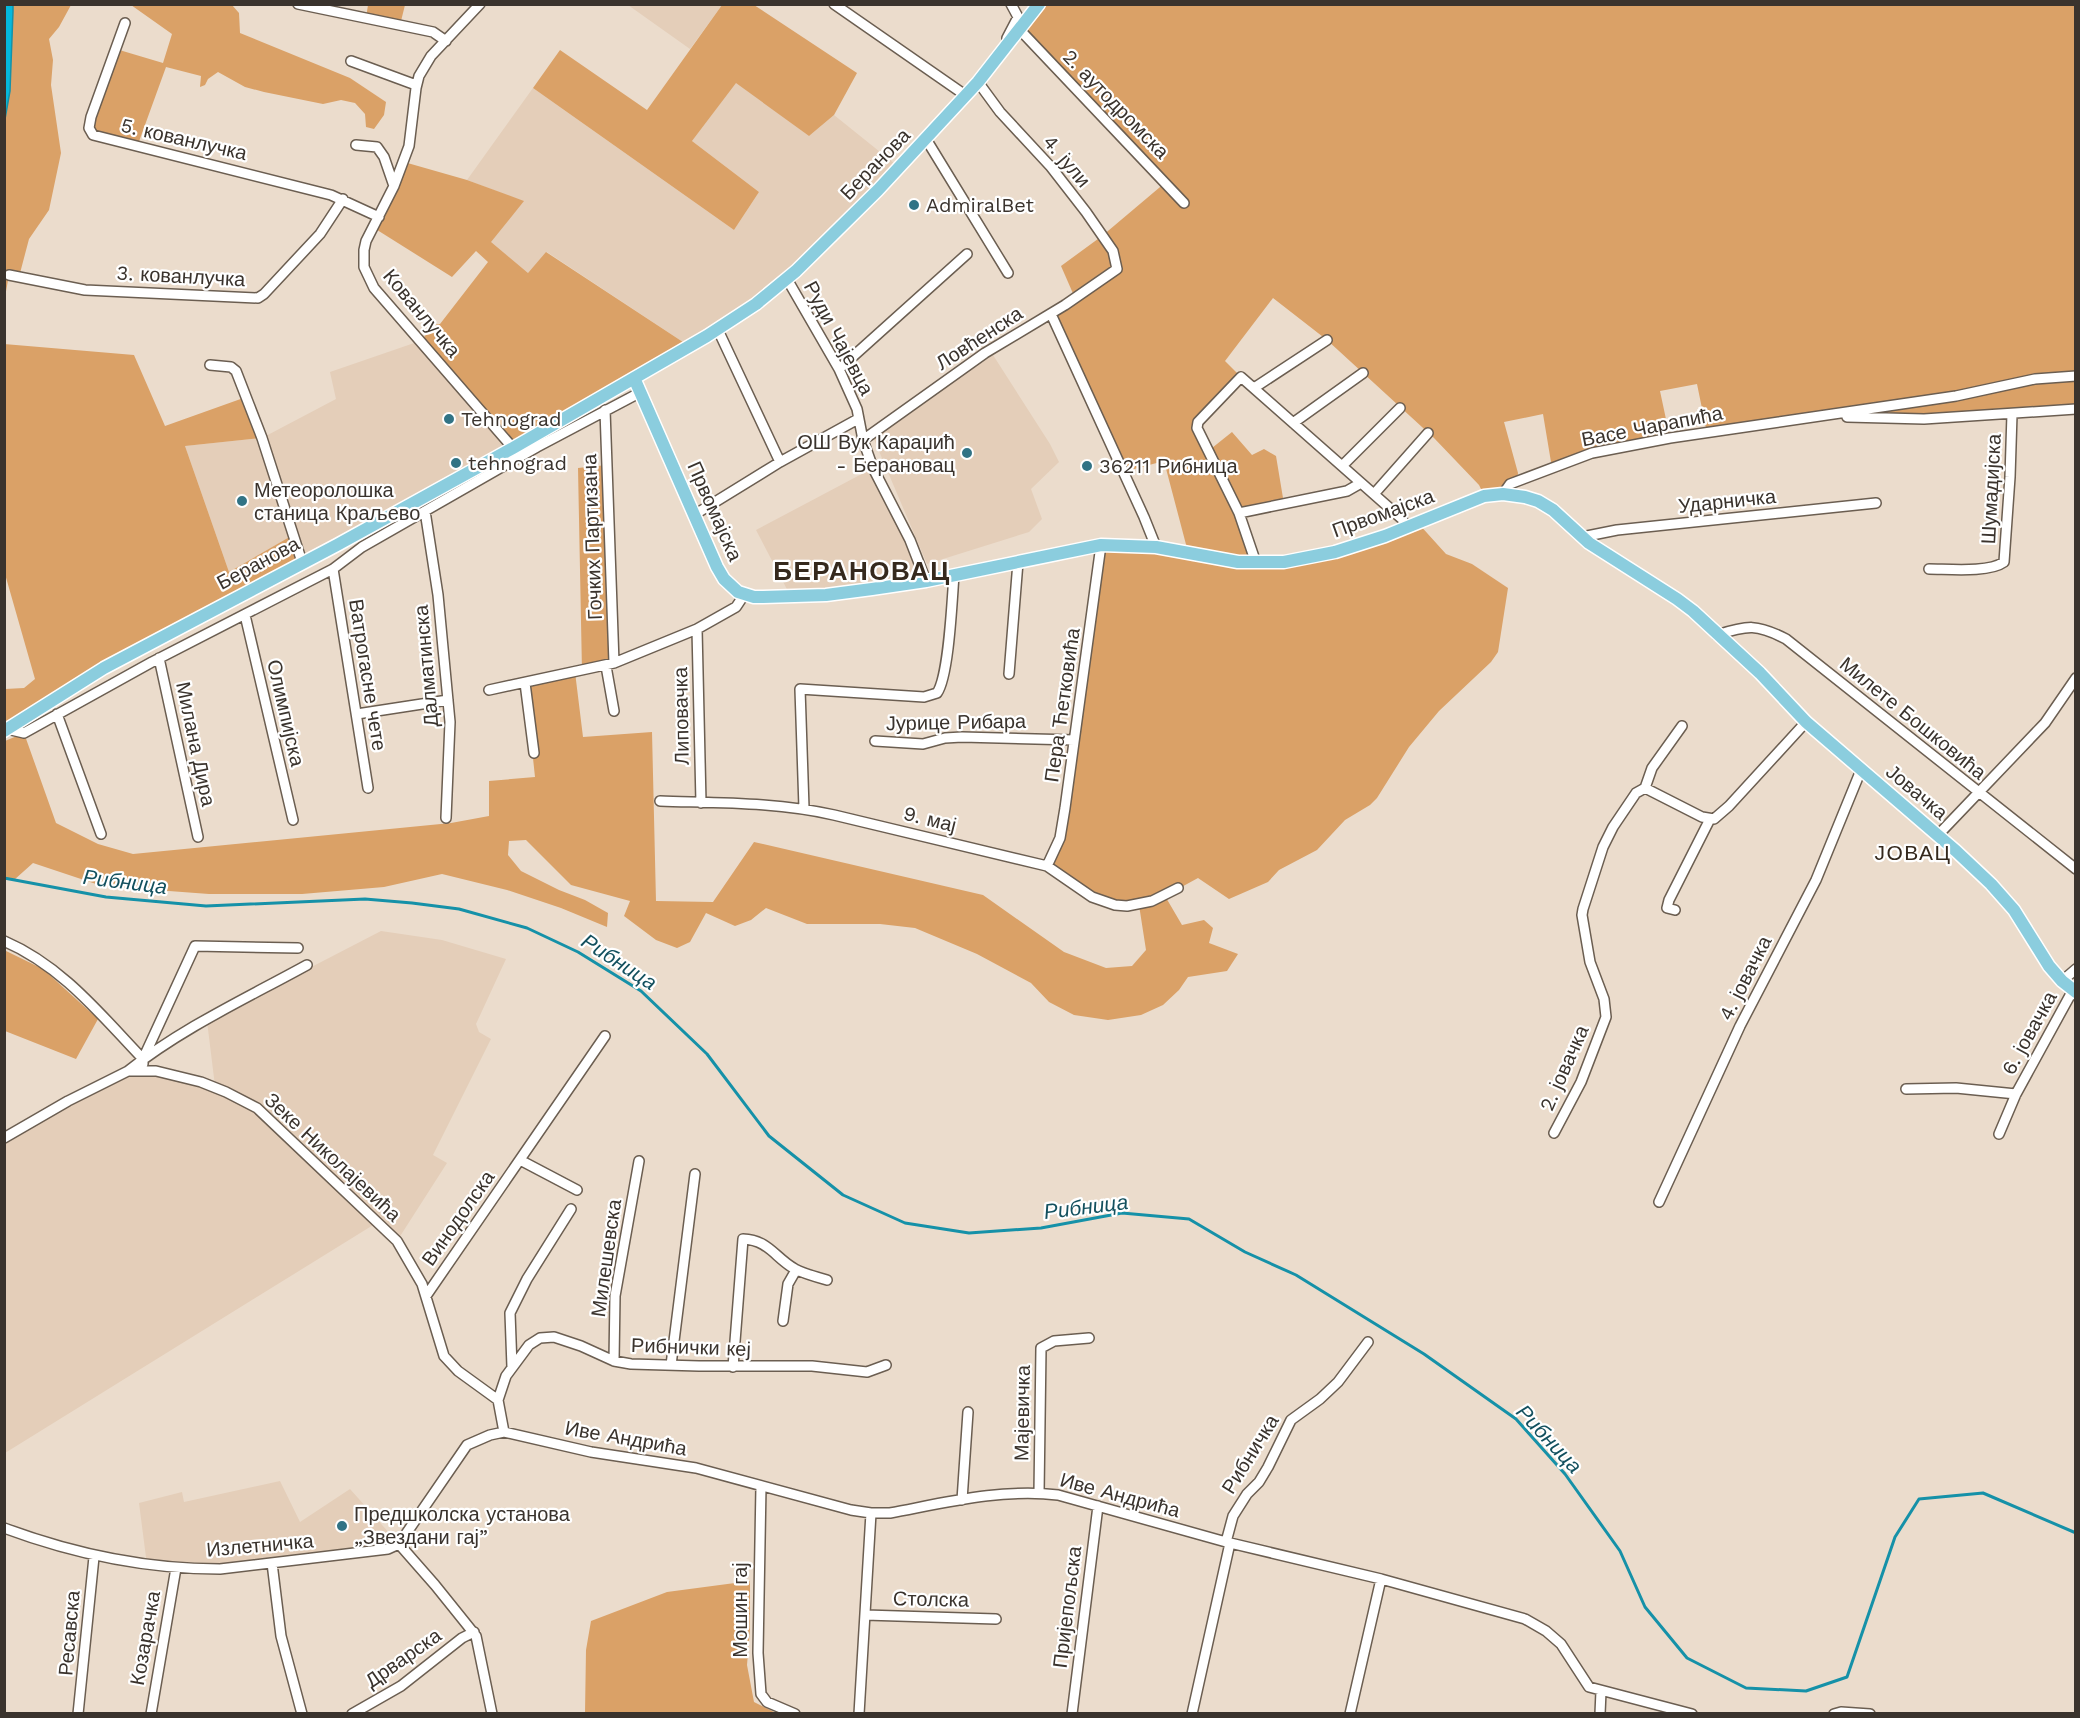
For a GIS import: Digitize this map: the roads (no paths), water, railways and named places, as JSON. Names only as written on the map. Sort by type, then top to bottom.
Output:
[{"type":"main road","name":"Беранова","points":[[6,730],[104,668],[337,545],[513,448],[718,330],[756,304],[787,279],[859,210],[982,77],[1040,4]]},
{"type":"main road","name":"Првомајска","points":[[634,378],[717,567],[732,588],[744,595],[763,597],[826,595],[926,581],[1101,545],[1156,547],[1218,559],[1256,563],[1284,562],[1335,552],[1407,528],[1475,498],[1503,495],[1525,497],[1542,503],[1563,517],[1582,537],[1683,603],[1717,634]]},
{"type":"main road","name":"Јовачка","points":[[1717,634],[1806,722],[1975,868],[2010,904],[2049,966],[2074,991]]},
{"type":"street","points":[[298,4],[433,32],[446,41]]},
{"type":"street","name":"Кованлучка","points":[[480,4],[423,66],[416,85],[409,146],[394,186],[366,241],[364,267],[374,288],[513,448]]},
{"type":"street","points":[[834,4],[965,95]]},
{"type":"street","points":[[982,77],[1018,17],[1011,4]]},
{"type":"street","name":"5. кованлучка","points":[[125,23],[89,124],[93,135],[343,199],[379,218]]},
{"type":"street","name":"2. аутодромска","points":[[1020,30],[1185,203]]},
{"type":"street","points":[[351,61],[416,85]]},
{"type":"street","name":"4. јули","points":[[982,77],[1000,112],[1051,167],[1086,212],[1113,251],[1117,269]]},
{"type":"street","points":[[926,139],[1008,273]]},
{"type":"street","points":[[356,145],[377,147],[384,157],[394,186]]},
{"type":"street","name":"3. кованлучка","points":[[9,275],[85,290],[258,298],[320,234],[343,199]]},
{"type":"street","points":[[839,369],[967,254]]},
{"type":"street","name":"Ловћенска","points":[[862,437],[985,353],[1051,314],[1117,269]]},
{"type":"street","name":"Руди Чајевца","points":[[787,279],[839,369],[857,409],[862,437],[873,468],[910,540],[926,581]]},
{"type":"street","points":[[1051,314],[1156,547]]},
{"type":"street","points":[[718,330],[780,462]]},
{"type":"street","points":[[1254,388],[1328,340]]},
{"type":"street","points":[[210,365],[231,367],[236,371],[262,438],[302,562]]},
{"type":"street","points":[[1293,423],[1363,373]]},
{"type":"street","points":[[1821,417],[1956,396],[2035,379],[2076,376]]},
{"type":"street","points":[[1256,563],[1239,513],[1197,428],[1198,422],[1241,377],[1402,519],[1407,528]]},
{"type":"street","name":"Беранова","points":[[6,730],[24,733],[159,658],[333,569],[345,559],[425,511],[641,392]]},
{"type":"street","points":[[1342,466],[1400,408]]},
{"type":"street","points":[[1821,417],[1924,419],[2076,409]]},
{"type":"street","name":"Гочких Партизана","points":[[605,410],[610,665],[614,711]]},
{"type":"street","name":"Шумадијска","points":[[1929,569],[1985,568],[2004,562],[2012,414]]},
{"type":"street","name":"Васе Чарапића","points":[[1503,495],[1510,484],[1592,453],[1670,438],[1821,417]]},
{"type":"street","points":[[694,515],[780,462],[858,419]]},
{"type":"street","points":[[841,428],[862,437]]},
{"type":"street","name":"Првомајска","points":[[1374,494],[1428,433]]},
{"type":"street","points":[[1239,513],[1347,491],[1361,483]]},
{"type":"street","name":"Ударничка","points":[[1582,537],[1617,530],[1876,503]]},
{"type":"street","name":"Далматинска","points":[[425,511],[438,595],[450,722],[446,818]]},
{"type":"street","points":[[337,545],[345,559]]},
{"type":"street","name":"Пера Ћетковића","points":[[1047,866],[1060,838],[1101,545]]},
{"type":"street","points":[[1009,674],[1018,562]]},
{"type":"street","name":"Ватрогасне чете","points":[[333,569],[368,788]]},
{"type":"street","points":[[804,808],[800,689],[924,697],[934,695],[940,690],[943,677],[954,575]]},
{"type":"street","points":[[489,690],[610,665],[697,629],[736,607],[744,595]]},
{"type":"street","name":"Олимпијска","points":[[245,615],[293,820]]},
{"type":"street","name":"Милете Бошковића","points":[[1717,634],[1740,628],[1765,628],[1786,639],[2076,869]]},
{"type":"street","name":"Липовачка","points":[[697,629],[701,803]]},
{"type":"street","name":"Милана Дира","points":[[159,658],[198,837]]},
{"type":"street","points":[[1938,835],[2045,723],[2076,678]]},
{"type":"street","points":[[525,683],[534,753]]},
{"type":"street","points":[[357,714],[448,700]]},
{"type":"street","points":[[57,714],[101,834]]},
{"type":"street","points":[[1645,788],[1702,817],[1714,819],[1729,806],[1806,722]]},
{"type":"street","name":"2. јовачка","points":[[1554,1133],[1581,1082],[1606,1017],[1604,999],[1590,962],[1583,909],[1603,847],[1613,827],[1636,793],[1645,788],[1652,768],[1682,726]]},
{"type":"street","name":"Јурице Рибара","points":[[875,741],[923,744],[945,738],[962,737],[1074,740]]},
{"type":"street","name":"4. јовачка","points":[[1659,1202],[1740,1026],[1816,880],[1861,770]]},
{"type":"street","name":"9. мај","points":[[660,801],[804,808],[1047,866],[1092,897],[1115,905],[1127,906],[1152,901],[1178,888]]},
{"type":"street","points":[[1675,910],[1667,908],[1669,900],[1710,819]]},
{"type":"street","points":[[4,941],[41,960],[65,978],[143,1059]]},
{"type":"street","points":[[144,1070],[143,1059],[195,946],[298,948]]},
{"type":"street","points":[[4,1138],[68,1101],[128,1071],[196,1026],[307,965]]},
{"type":"street","points":[[2062,981],[2076,969]]},
{"type":"street","name":"6. јовачка","points":[[1999,1134],[2016,1094],[2074,991]]},
{"type":"street","name":"Винодолска","points":[[426,1296],[605,1036]]},
{"type":"street","name":"Зеке Николајевића","points":[[128,1071],[144,1070],[215,1087],[257,1108],[397,1241],[410,1260],[426,1296],[444,1356],[458,1371],[498,1400]]},
{"type":"street","name":"6. јовачка","points":[[1906,1089],[1956,1088],[2016,1094]]},
{"type":"street","name":"Винодолска","points":[[520,1160],[577,1190]]},
{"type":"street","name":"Милешевска","points":[[614,1361],[615,1296],[639,1161]]},
{"type":"street","points":[[670,1365],[695,1174]]},
{"type":"street","points":[[512,1367],[510,1313],[527,1279],[571,1209]]},
{"type":"street","points":[[733,1367],[743,1239],[754,1239],[764,1244],[796,1270],[827,1280]]},
{"type":"street","points":[[783,1321],[788,1284],[796,1270]]},
{"type":"street","name":"Рибнички кеј","points":[[498,1400],[506,1376],[529,1345],[540,1338],[547,1337],[581,1346],[614,1361],[733,1367],[812,1366],[867,1372],[886,1365]]},
{"type":"street","name":"Мајевичка","points":[[1039,1493],[1041,1348],[1054,1341],[1089,1338]]},
{"type":"street","name":"Рибничка","points":[[1192,1713],[1233,1516],[1247,1494],[1259,1482],[1291,1420],[1320,1399],[1338,1382],[1368,1342]]},
{"type":"street","points":[[492,1713],[474,1632],[399,1544],[467,1445],[490,1435],[504,1432],[498,1400]]},
{"type":"street","points":[[962,1500],[968,1412]]},
{"type":"street","name":"Иве Андрића","points":[[504,1432],[591,1452],[696,1468],[871,1513],[890,1513],[962,1500],[1039,1493],[1058,1495],[1228,1542],[1495,1609],[1525,1619],[1546,1631],[1561,1644],[1589,1687],[1692,1713]]},
{"type":"street","name":"Мошин гај","points":[[761,1486],[758,1653],[761,1694],[767,1702],[795,1713]]},
{"type":"street","name":"Пријепољска","points":[[1072,1713],[1098,1506]]},
{"type":"street","name":"Столска","points":[[859,1713],[871,1513]]},
{"type":"street","name":"Излетничка","points":[[4,1528],[94,1557],[176,1568],[220,1569],[376,1551],[399,1544]]},
{"type":"street","name":"Ресавска","points":[[78,1713],[94,1557]]},
{"type":"street","points":[[272,1563],[281,1636],[302,1713]]},
{"type":"street","name":"Козарачка","points":[[151,1713],[176,1568]]},
{"type":"street","points":[[1350,1713],[1381,1579]]},
{"type":"street","name":"Столска","points":[[865,1615],[996,1619]]},
{"type":"street","name":"Дрварска","points":[[352,1713],[401,1686],[462,1638],[474,1632]]},
{"type":"street","points":[[1600,1713],[1601,1691]]},
{"type":"street","points":[[1834,1713],[1870,1713]]},
{"type":"water","points":[[5,4],[13,5],[13,11],[10,91],[5,119]]},
{"type":"waterway","name":"Рибница","points":[[4,878],[106,897],[206,906],[365,899],[412,903],[459,909],[527,928],[578,952],[641,991],[707,1054],[769,1136],[843,1195],[905,1223],[969,1233],[1041,1228],[1122,1213],[1189,1219],[1245,1252],[1296,1275],[1424,1354],[1516,1419],[1565,1474],[1620,1551],[1645,1607],[1687,1658],[1746,1688],[1806,1691],[1847,1677],[1895,1537],[1919,1499],[1983,1493],[2076,1533]]},
{"type":"place","name":"AdmiralBet","points":[[914,205]]},
{"type":"place","name":"Tehnograd","points":[[449,419]]},
{"type":"place","name":"ОШ Вук Караџић - Берановац","points":[[967,453]]},
{"type":"place","name":"tehnograd","points":[[456,463]]},
{"type":"place","name":"36211 Рибница","points":[[1087,466]]},
{"type":"place","name":"Метеоролошка станица Краљево","points":[[242,501]]},
{"type":"place","name":"Предшколска установа „Звездани гај”","points":[[342,1526]]},
{"type":"district","name":"БЕРАНОВАЦ","points":[[862,571]]},
{"type":"district","name":"ЈОВАЦ","points":[[1913,853]]}]
